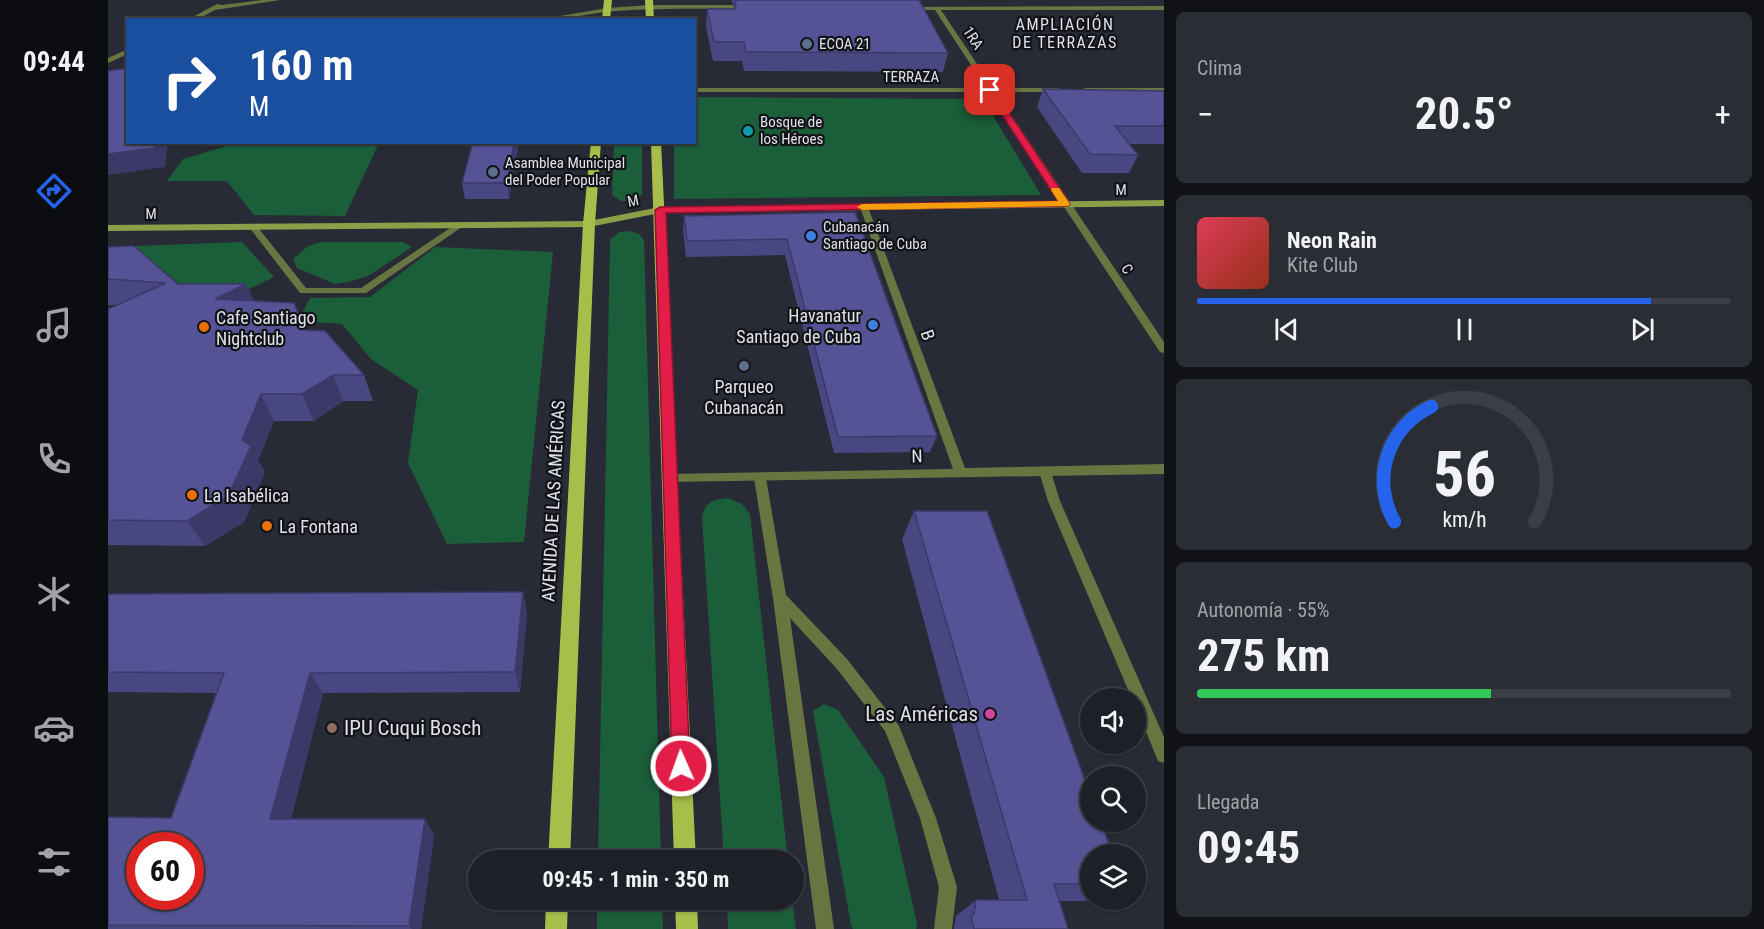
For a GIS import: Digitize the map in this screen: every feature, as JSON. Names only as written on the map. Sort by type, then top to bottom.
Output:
[{"type":"main road","points":[[606,18],[608,0]]},
{"type":"main road","name":"AVENIDA DE LAS AMÉRICAS","points":[[560,850],[589,224],[596,144]]},
{"type":"main road","points":[[656,144],[685,850]]},
{"type":"main road","points":[[555,929],[556,910]]},
{"type":"main road","points":[[686,910],[687,929]]},
{"type":"street","points":[[194,18],[229,0]]},
{"type":"street","points":[[213,8],[277,0]]},
{"type":"street","points":[[553,18],[649,4],[761,7]]},
{"type":"street","points":[[902,8],[1164,8]]},
{"type":"street","name":"1RA","points":[[937,8],[1065,204]]},
{"type":"street","points":[[108,61],[126,52]]},
{"type":"street","name":"TERRAZA","points":[[696,90],[1071,90]]},
{"type":"street","points":[[1083,90],[1164,90]]},
{"type":"street","name":"M","points":[[108,228],[589,224],[660,210],[1164,203]]},
{"type":"street","name":"C","points":[[1065,204],[1164,350]]},
{"type":"street","name":"B","points":[[864,207],[961,473]]},
{"type":"street","points":[[253,227],[303,291],[363,291],[459,225]]},
{"type":"street","name":"N","points":[[670,479],[1164,469]]},
{"type":"street","points":[[1045,472],[1054,501],[1164,755]]},
{"type":"street","points":[[760,478],[780,598],[825,929]]},
{"type":"street","points":[[780,598],[843,664],[891,726],[928,818],[948,887],[943,929]]},
{"type":"green space","points":[[696,97],[983,99],[1041,195],[674,199],[674,144],[696,144]]},
{"type":"green space","points":[[234,144],[378,145],[345,216],[254,215],[227,181],[167,181],[183,159]]},
{"type":"green space","points":[[614,144],[642,144],[642,194],[635,201],[621,201],[612,195]]},
{"type":"green space","points":[[630,231],[639,234],[644,240],[661,850],[598,850],[610,240],[619,232]]},
{"type":"green space","points":[[242,242],[274,277],[231,298],[200,299],[150,261],[108,247]]},
{"type":"green space","points":[[321,242],[403,242],[412,247],[368,276],[335,284],[297,268],[293,259],[308,246]]},
{"type":"green space","points":[[435,247],[553,252],[524,542],[447,544],[408,463],[418,390],[371,359],[342,324],[298,321],[310,298],[370,297]]},
{"type":"green space","points":[[728,498],[742,504],[750,514],[787,850],[723,850],[702,517],[705,508],[711,502]]},
{"type":"green space","points":[[824,704],[838,710],[884,777],[917,924],[916,929],[853,929],[851,925],[813,711]]},
{"type":"green space","points":[[597,910],[662,910],[663,929],[597,929]]},
{"type":"green space","points":[[727,910],[793,910],[796,929],[728,929]]},
{"type":"building","points":[[735,0],[919,0],[948,53],[746,52],[744,42],[714,42],[707,9],[736,9]]},
{"type":"building","points":[[126,68],[126,144],[156,144],[155,148],[108,154],[108,71]]},
{"type":"building","points":[[1043,89],[1164,91],[1164,126],[1115,126],[1138,155],[1090,154]]},
{"type":"building","points":[[472,144],[514,144],[507,183],[462,183]]},
{"type":"building","points":[[855,212],[937,436],[838,437],[787,239],[687,241],[684,216]]},
{"type":"building","points":[[134,246],[178,284],[246,284],[215,299],[294,303],[305,330],[325,331],[364,375],[333,375],[302,394],[261,394],[242,440],[251,446],[228,496],[187,521],[108,520],[108,309],[166,283],[108,279],[108,247]]},
{"type":"building","name":"Las Américas","points":[[914,511],[987,511],[1080,767],[1080,832],[1105,832],[1109,844],[1080,844],[1080,884],[1054,884],[1068,929],[974,929],[971,916],[974,914],[976,900],[1027,900]]},
{"type":"building","points":[[523,592],[515,672],[310,673],[270,819],[425,819],[409,926],[108,925],[108,817],[171,818],[224,673],[108,672],[108,594]]},
{"type":"slow traffic","points":[[862,207],[1065,204],[1056,190]]},
{"type":"place","name":"ECOA 21","points":[[807,44]]},
{"type":"place","name":"Bosque de los Héroes","points":[[748,131]]},
{"type":"place","name":"Asamblea Municipal del Poder Popular","points":[[493,172]]},
{"type":"place","name":"Cubanacán Santiago de Cuba","points":[[811,236]]},
{"type":"place","name":"Havanatur Santiago de Cuba","points":[[873,325]]},
{"type":"place","name":"Cafe Santiago Nightclub","points":[[204,327]]},
{"type":"place","name":"Parqueo Cubanacán","points":[[744,366]]},
{"type":"place","name":"La Isabélica","points":[[192,495]]},
{"type":"place","name":"La Fontana","points":[[267,526]]},
{"type":"place","name":"Las Américas","points":[[990,714]]},
{"type":"place","name":"IPU Cuqui Bosch","points":[[332,728]]},
{"type":"district","name":"AMPLIACIÓN DE TERRAZAS","points":[[1065,33]]},
{"type":"route","points":[[681,766],[660,210],[1065,204],[990,90]]}]
